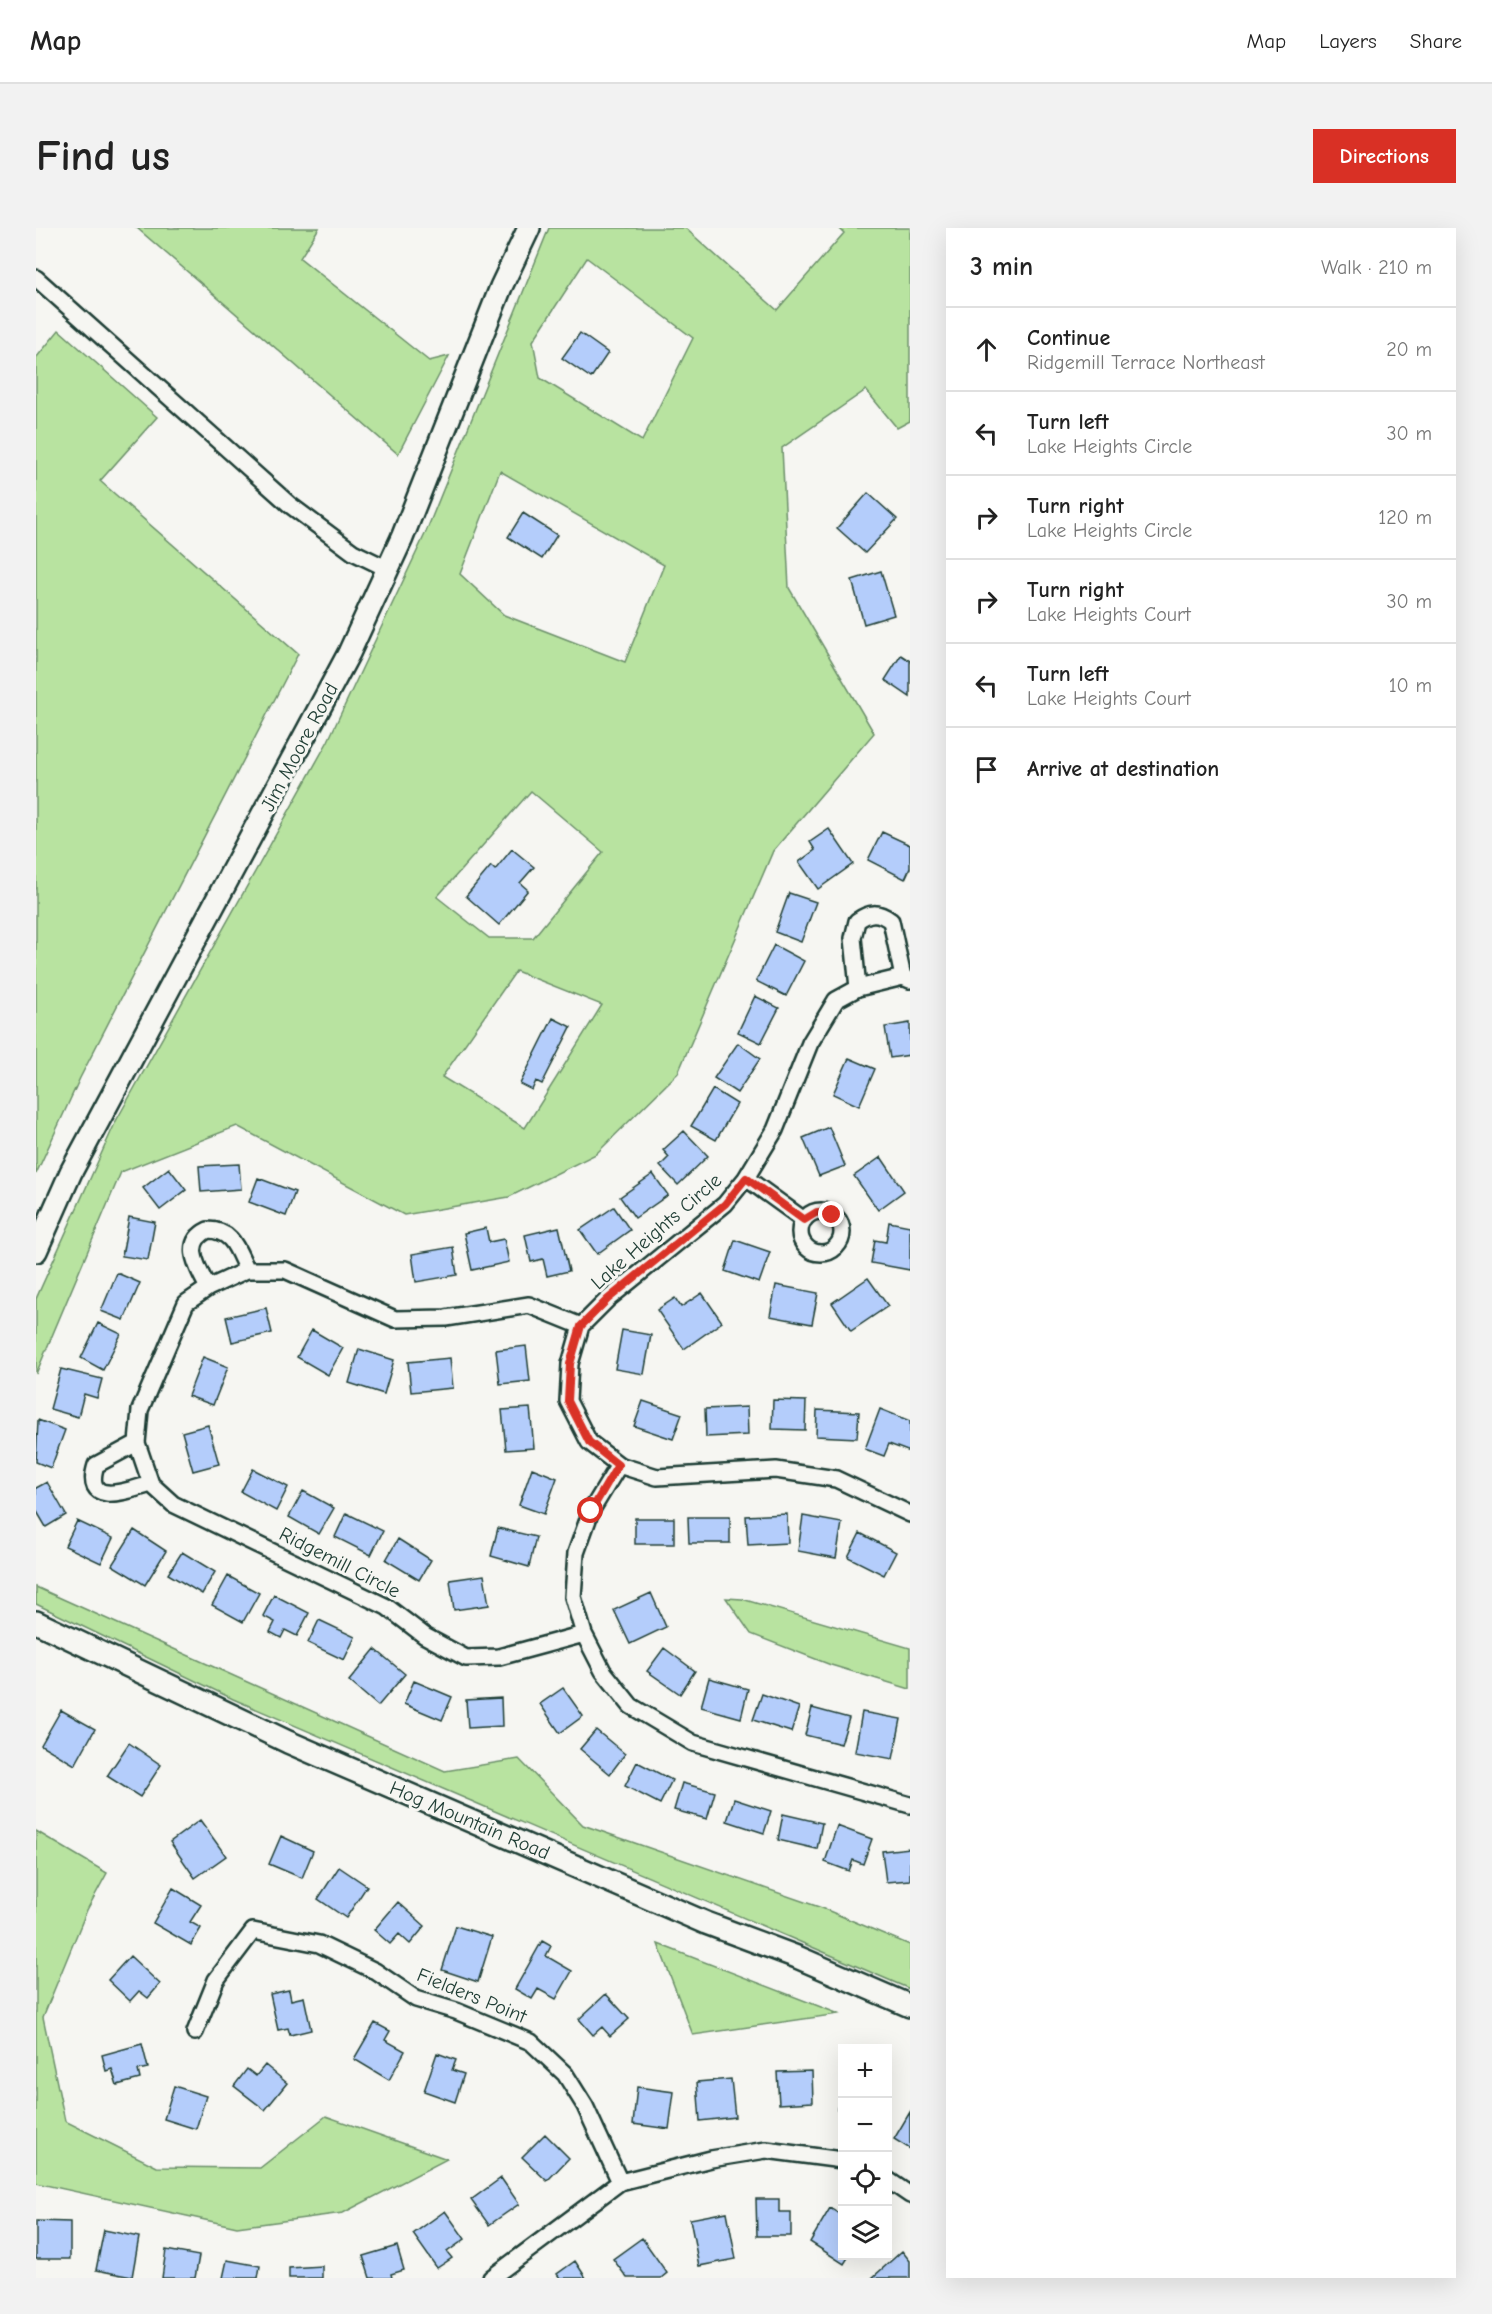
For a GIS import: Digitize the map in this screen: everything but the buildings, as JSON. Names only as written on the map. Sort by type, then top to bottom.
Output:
[{"type":"street","name":"Jim Moore Road","points":[[36,1251],[71,1172],[349,653],[388,569],[501,287],[530,228]]},
{"type":"street","points":[[36,278],[290,505],[353,552],[388,569]]},
{"type":"street","name":"Lake Heights Circle","points":[[858,988],[853,938],[856,921],[868,913],[882,914],[891,921],[907,978],[858,988],[836,1000],[810,1043],[775,1130],[746,1178],[725,1204],[608,1299],[581,1326],[570,1364],[568,1401],[589,1442],[618,1465],[657,1477],[776,1470],[836,1479],[910,1514]]},
{"type":"street","points":[[746,1178],[804,1220]]},
{"type":"street","points":[[208,1288],[192,1252],[194,1242],[208,1230],[220,1230],[230,1236],[247,1269]]},
{"type":"street","name":"Ridgemill Circle","points":[[581,1326],[529,1305],[446,1318],[395,1319],[285,1270],[247,1269],[208,1288],[186,1302],[140,1410],[137,1443],[151,1484],[173,1504],[387,1607],[425,1636],[466,1658],[500,1657],[584,1634]]},
{"type":"street","points":[[137,1443],[96,1465],[93,1475],[95,1485],[101,1492],[110,1495],[151,1484]]},
{"type":"street","points":[[618,1465],[591,1511],[576,1553],[573,1597],[584,1634],[603,1671],[631,1706],[693,1743],[910,1805]]},
{"type":"street","name":"Hog Mountain Road","points":[[36,1622],[288,1742],[706,1923],[797,1958],[910,2006]]},
{"type":"street","name":"Fielders Point","points":[[195,2032],[216,1980],[253,1931],[319,1944],[375,1971],[416,1999],[456,2011],[531,2042],[565,2074],[585,2106],[620,2182]]},
{"type":"street","points":[[491,2278],[620,2182],[711,2159],[766,2151],[838,2159]]},
{"type":"street","points":[[892,2183],[910,2195]]},
{"type":"green space","points":[[137,228],[319,228],[300,258],[429,361],[449,356],[398,454]]},
{"type":"green space","points":[[549,228],[685,228],[777,310],[844,233],[839,228],[910,228],[910,421],[897,428],[866,390],[782,448],[789,588],[874,733],[773,851],[678,1073],[596,1154],[509,1197],[404,1215],[237,1126],[121,1172],[36,1374],[36,1299],[116,1121],[328,741],[426,532]],"holes":[[[587,258],[693,338],[642,441],[540,378],[533,341]],[[500,471],[664,565],[625,662],[504,615],[460,574]],[[531,791],[603,852],[533,938],[489,938],[437,897]],[[516,971],[602,1005],[525,1128],[442,1077]]]},
{"type":"green space","points":[[59,330],[157,417],[100,481],[298,654],[80,1078],[36,1174],[36,358]]},
{"type":"green space","points":[[36,1587],[445,1771],[519,1759],[583,1825],[822,1908],[910,1945],[910,1989],[233,1699],[36,1604]]},
{"type":"green space","points":[[726,1598],[742,1599],[910,1648],[910,1689],[831,1665],[751,1634]]},
{"type":"green space","points":[[36,1831],[107,1873],[87,1910],[43,2017],[65,2121],[157,2167],[260,2168],[326,2116],[447,2159],[343,2213],[237,2227],[36,2183]]},
{"type":"green space","points":[[658,1944],[839,2014],[693,2035]]},
{"type":"route","points":[[591,1511],[618,1465],[589,1442],[568,1401],[570,1364],[581,1326],[608,1299],[725,1204],[746,1178],[804,1220],[817,1212],[832,1215]]}]
